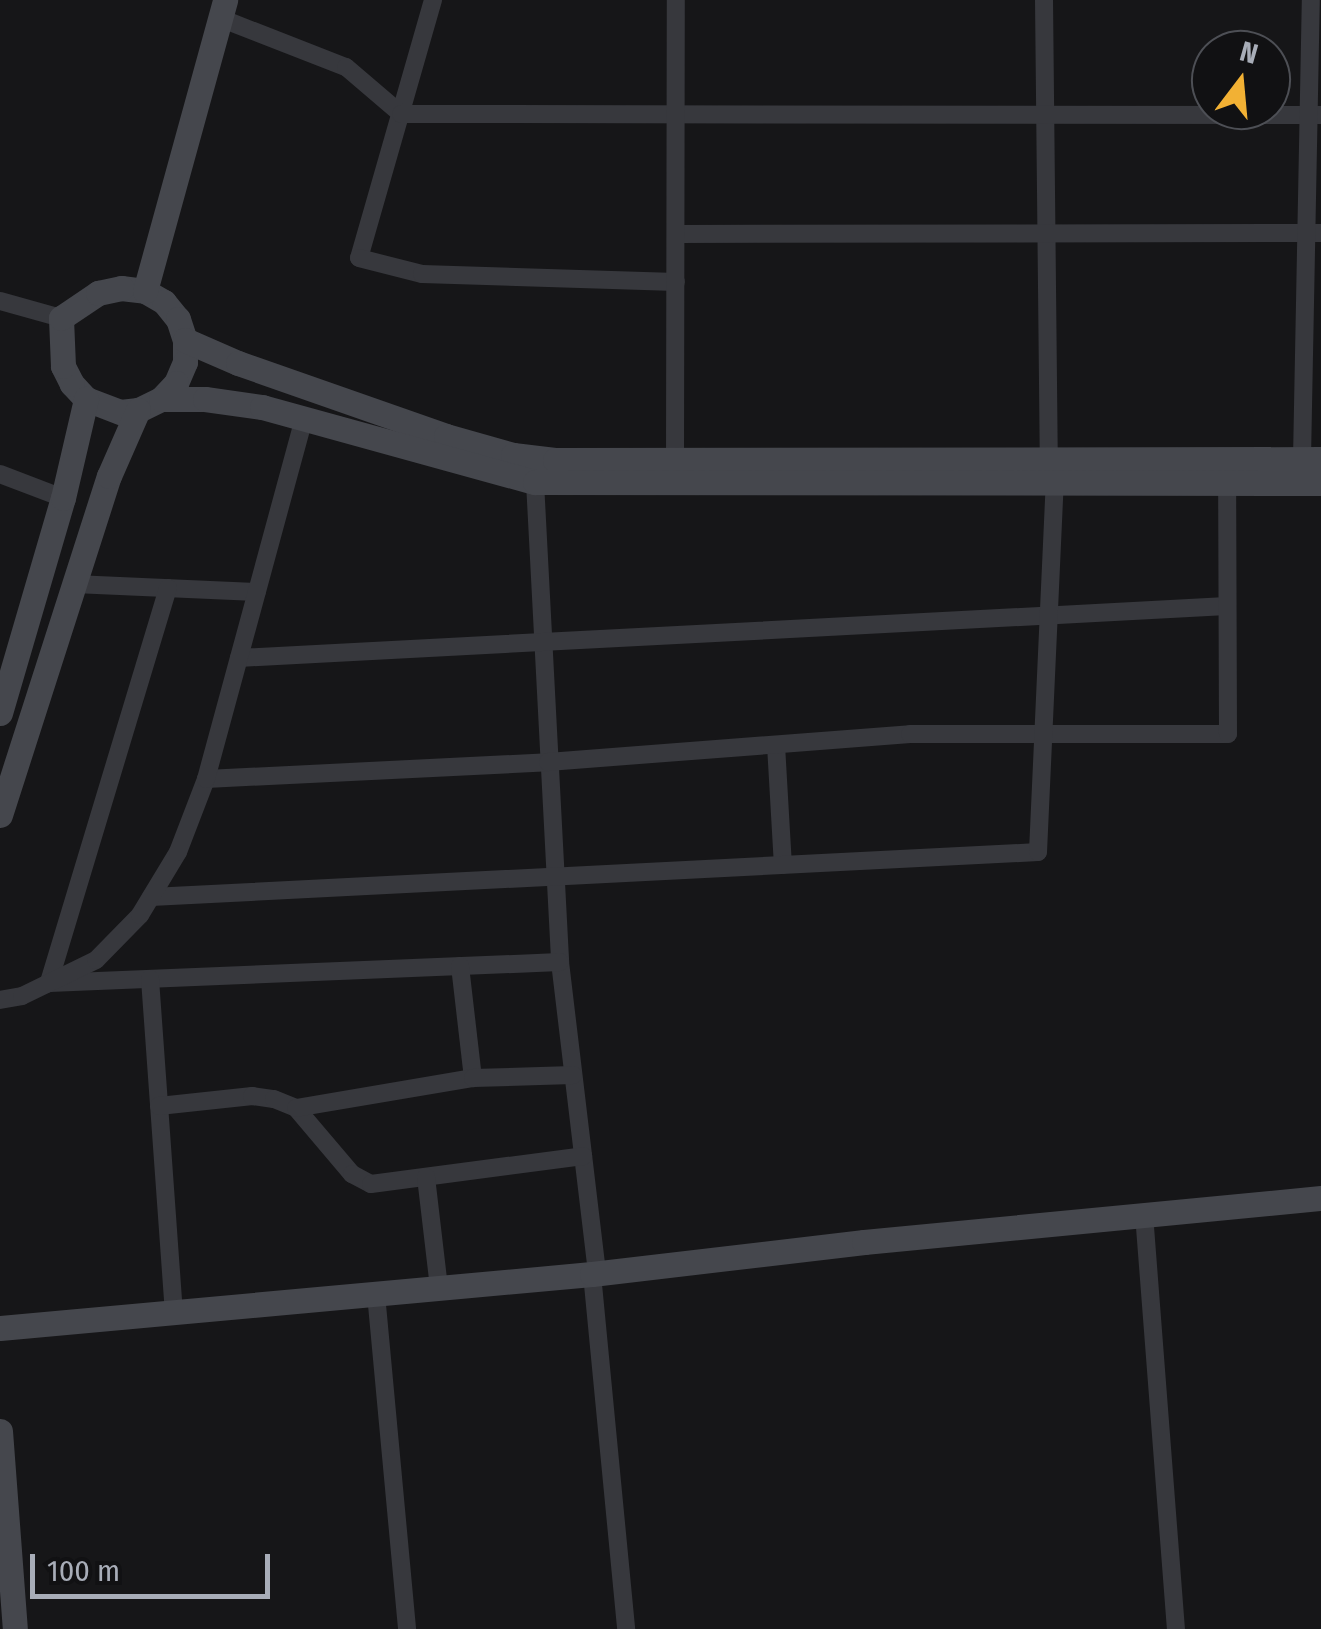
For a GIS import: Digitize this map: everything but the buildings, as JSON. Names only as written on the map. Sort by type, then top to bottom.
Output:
[{"type":"street","points":[[433,0],[360,258],[422,274],[676,282]]},
{"type":"street","points":[[675,459],[676,0]]},
{"type":"street","points":[[1044,0],[1049,458]]},
{"type":"street","points":[[185,340],[238,364],[513,454],[555,460],[1311,459],[1315,116],[1312,0]]},
{"type":"street","points":[[145,291],[223,4],[346,67],[400,114],[1315,116]]},
{"type":"street","points":[[676,234],[1314,234]]},
{"type":"street","points":[[0,301],[61,318],[98,293],[121,288],[145,291],[164,302],[178,319],[185,340],[180,372],[150,405],[109,476],[0,815]]},
{"type":"street","points":[[61,318],[63,366],[86,399],[120,412],[205,399],[304,420],[536,482],[1321,482]]},
{"type":"street","points":[[0,713],[64,498],[86,399]]},
{"type":"street","points":[[0,1000],[22,996],[96,960],[140,915],[178,852],[206,779],[304,420]]},
{"type":"street","points":[[0,474],[64,498]]},
{"type":"street","points":[[536,482],[560,962],[583,1156],[626,1629]]},
{"type":"street","points":[[151,897],[1038,852],[1055,484]]},
{"type":"street","points":[[206,779],[548,762],[910,734],[1228,734],[1227,484]]},
{"type":"street","points":[[74,584],[257,592]]},
{"type":"street","points":[[50,983],[168,588]]},
{"type":"street","points":[[239,658],[1228,606]]},
{"type":"street","points":[[776,745],[783,865]]},
{"type":"street","points":[[50,983],[560,962]]},
{"type":"street","points":[[460,966],[474,1078]]},
{"type":"street","points":[[150,979],[174,1312]]},
{"type":"street","points":[[159,1106],[252,1096],[296,1108],[474,1078],[574,1074]]},
{"type":"street","points":[[296,1108],[371,1184],[583,1156]]},
{"type":"street","points":[[426,1177],[439,1288]]},
{"type":"street","points":[[0,1328],[594,1274],[1321,1198]]},
{"type":"street","points":[[1144,1214],[1176,1629]]},
{"type":"street","points":[[376,1294],[407,1629]]},
{"type":"street","points":[[0,1431],[15,1629]]}]
